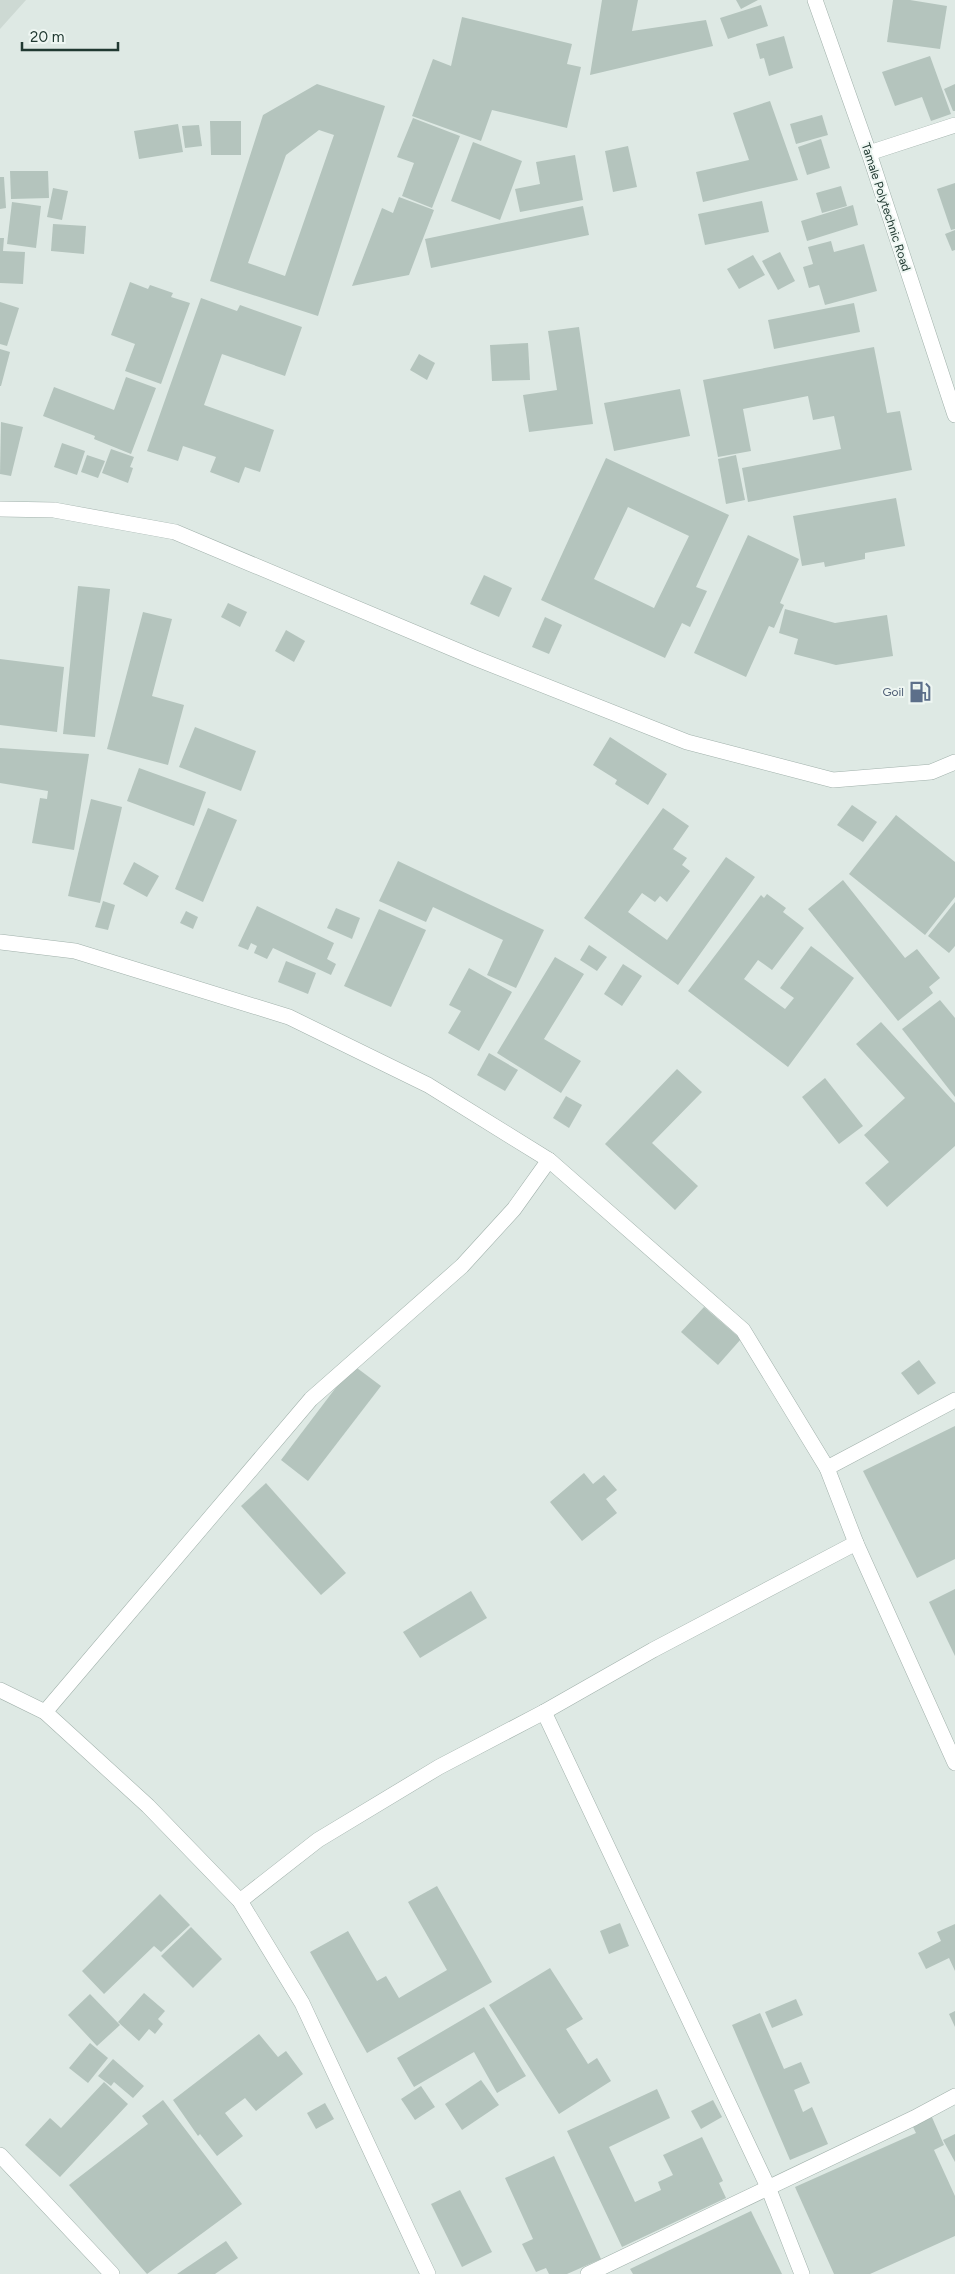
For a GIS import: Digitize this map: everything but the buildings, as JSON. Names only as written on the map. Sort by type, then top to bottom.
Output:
[{"type":"street","name":"Tamale Polytechnic Road","points":[[816,0],[869,152],[955,415]]},
{"type":"street","points":[[869,152],[955,125]]},
{"type":"street","points":[[0,509],[54,510],[175,532],[484,662],[687,742],[833,780],[931,772],[955,762]]},
{"type":"street","points":[[0,942],[75,951],[289,1017],[428,1085],[549,1160],[743,1330],[827,1468],[856,1543],[955,1763]]},
{"type":"street","points":[[45,1712],[311,1399],[462,1266],[514,1209],[549,1160]]},
{"type":"street","points":[[827,1468],[955,1400]]},
{"type":"street","points":[[240,1901],[318,1840],[439,1767],[544,1712],[653,1650],[856,1543]]},
{"type":"street","points":[[0,1690],[45,1712],[148,1806],[240,1901],[302,2002],[428,2274]]},
{"type":"street","points":[[544,1712],[768,2187],[802,2274]]},
{"type":"street","points":[[588,2274],[914,2118],[955,2096]]},
{"type":"street","points":[[0,2155],[112,2274]]},
{"type":"shaded area","points":[[0,0],[26,0],[0,29]]},
{"type":"place","name":"Goil","points":[[920,692]]}]
